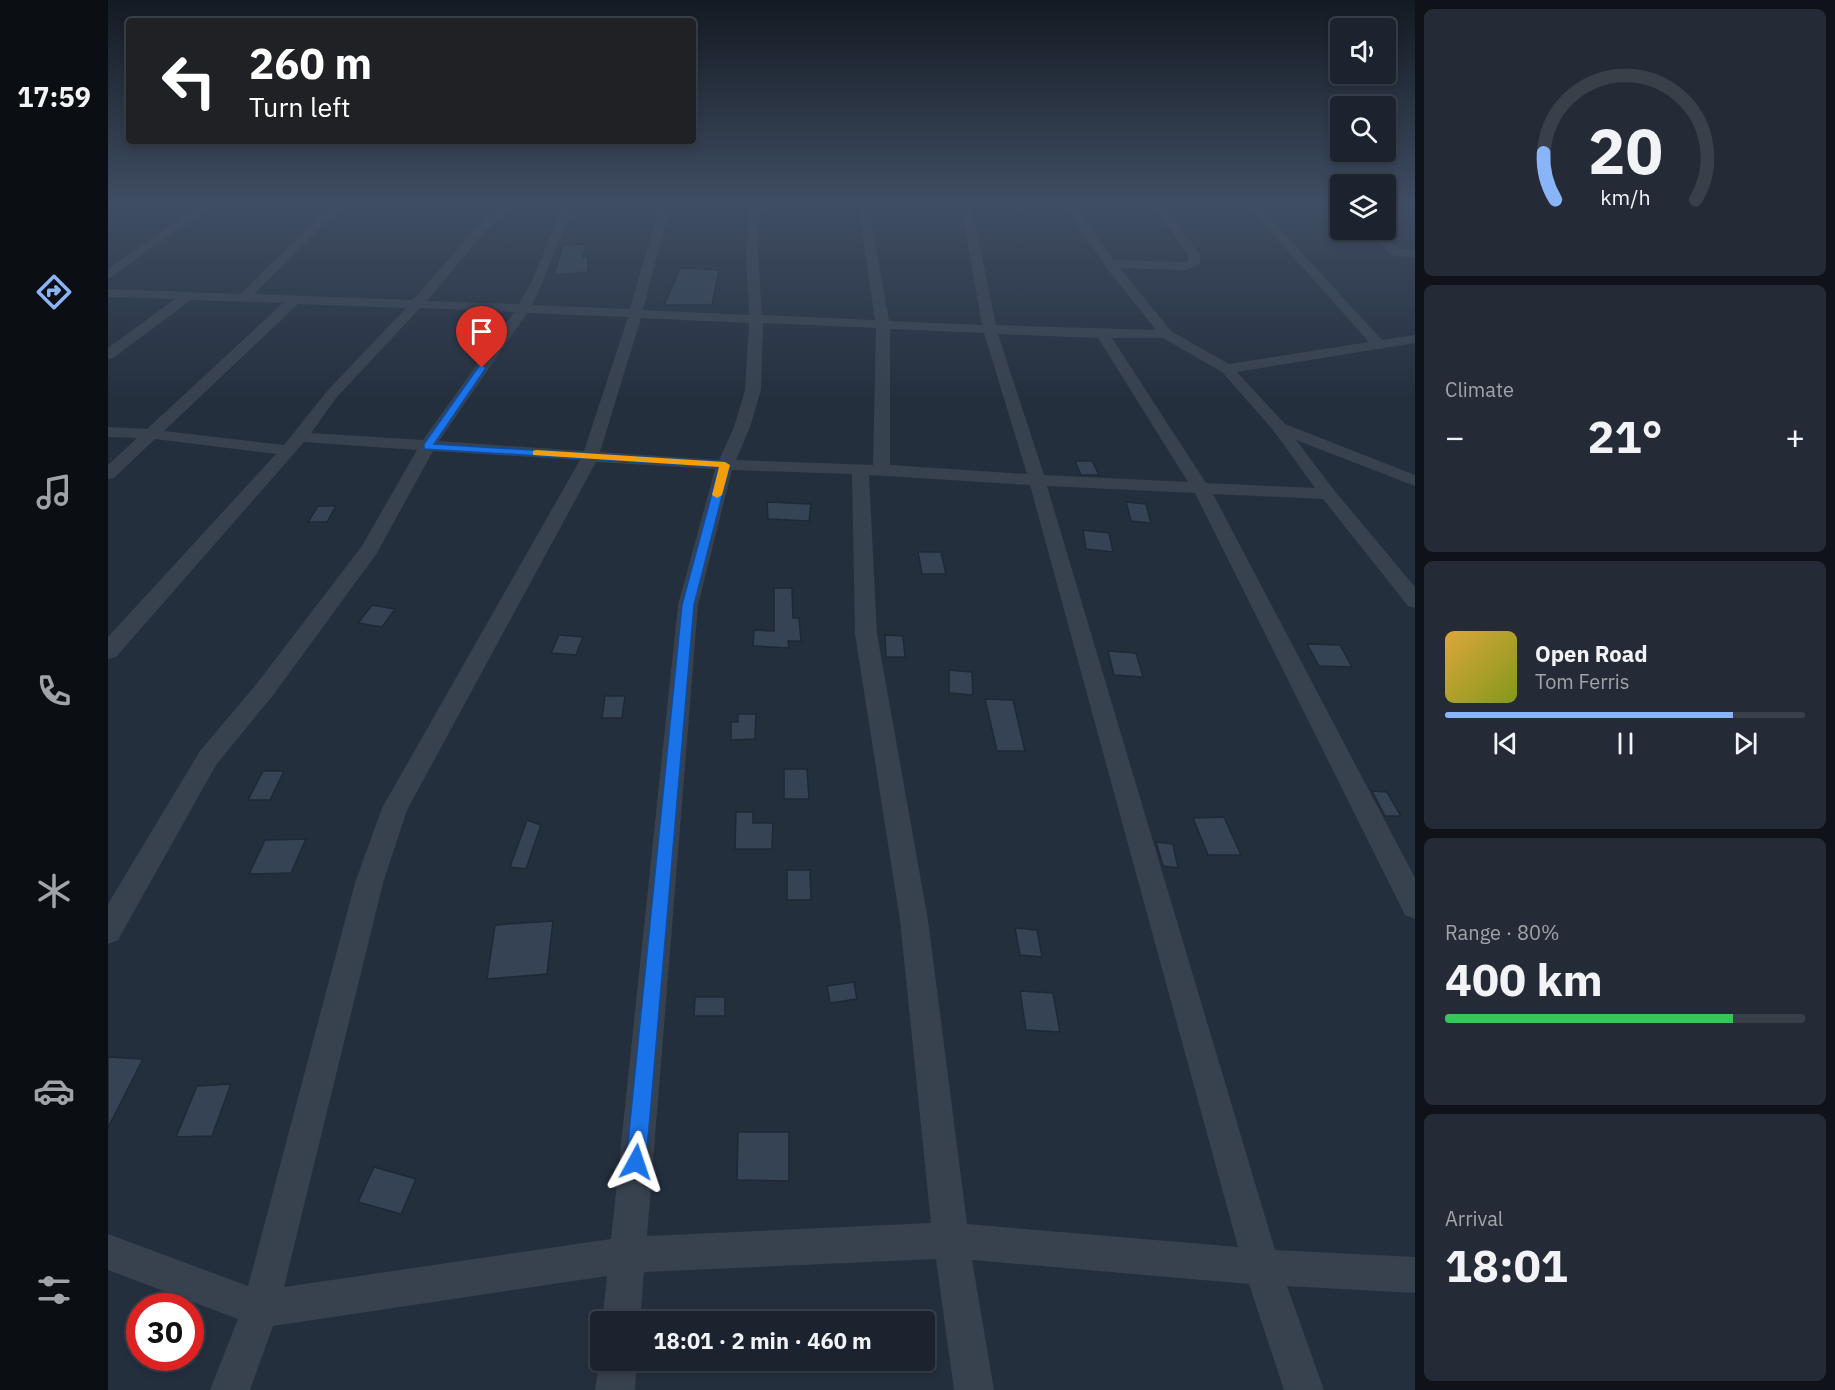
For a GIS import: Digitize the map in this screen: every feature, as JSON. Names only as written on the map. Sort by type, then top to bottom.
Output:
[{"type":"street","points":[[243,298],[273,269]]},
{"type":"street","points":[[108,651],[293,443],[332,394],[372,354],[447,269]]},
{"type":"street","points":[[108,930],[208,758],[266,688],[370,549],[427,447],[523,309],[543,269]]},
{"type":"street","points":[[230,1390],[260,1308],[369,883],[395,808],[590,457],[648,269]]},
{"type":"street","points":[[622,1311],[688,605],[725,465],[742,428],[753,390],[756,319],[753,269]]},
{"type":"street","points":[[874,269],[883,325],[871,470],[866,634],[914,920],[951,1240],[974,1390]]},
{"type":"street","points":[[979,269],[981,292],[990,329],[1037,480],[1262,1267],[1304,1390]]},
{"type":"street","points":[[1114,269],[1166,334],[1227,369],[1279,427],[1328,494],[1415,601]]},
{"type":"street","points":[[1310,269],[1378,344]]},
{"type":"street","points":[[108,293],[1102,334],[1166,334]]},
{"type":"street","points":[[108,355],[188,296]]},
{"type":"street","points":[[108,474],[295,299]]},
{"type":"street","points":[[1102,334],[1201,488],[1415,906]]},
{"type":"street","points":[[1227,369],[1415,339]]},
{"type":"street","points":[[1279,427],[1415,481]]},
{"type":"street","points":[[108,432],[1328,494]]},
{"type":"street","points":[[108,1252],[260,1308],[627,1255],[951,1240],[1262,1267],[1415,1275]]},
{"type":"street","points":[[615,1390],[617,1371]]},
{"type":"building","points":[[556,269],[588,269],[588,272],[554,275]]},
{"type":"building","points":[[680,269],[719,270],[712,305],[664,305]]},
{"type":"building","points":[[1075,461],[1092,461],[1099,475],[1081,475]]},
{"type":"building","points":[[767,502],[811,504],[809,521],[768,519]]},
{"type":"building","points":[[1126,502],[1146,504],[1151,523],[1131,521]]},
{"type":"building","points":[[318,506],[336,506],[327,522],[308,522]]},
{"type":"building","points":[[1083,530],[1109,533],[1113,552],[1086,549]]},
{"type":"building","points":[[918,552],[941,552],[946,574],[922,574]]},
{"type":"building","points":[[774,588],[792,588],[793,618],[799,618],[801,641],[788,641],[789,648],[753,646],[754,630],[774,631]]},
{"type":"building","points":[[372,605],[395,609],[382,627],[358,623]]},
{"type":"building","points":[[559,635],[583,637],[576,655],[551,653]]},
{"type":"building","points":[[885,635],[903,636],[905,657],[886,657]]},
{"type":"building","points":[[1307,644],[1340,645],[1352,667],[1319,666]]},
{"type":"building","points":[[1108,651],[1136,653],[1143,677],[1114,675]]},
{"type":"building","points":[[949,670],[972,672],[973,695],[949,693]]},
{"type":"building","points":[[605,696],[625,696],[622,718],[602,718]]},
{"type":"building","points":[[985,699],[1013,700],[1025,751],[997,751]]},
{"type":"building","points":[[738,714],[756,714],[755,739],[731,740],[731,722],[738,722]]},
{"type":"building","points":[[784,769],[807,769],[809,799],[784,799]]},
{"type":"building","points":[[263,771],[284,771],[270,800],[248,800]]},
{"type":"building","points":[[1372,791],[1387,792],[1401,816],[1385,816]]},
{"type":"building","points":[[736,812],[753,812],[753,823],[773,823],[772,849],[735,849]]},
{"type":"building","points":[[1224,817],[1241,855],[1208,855],[1193,818]]},
{"type":"building","points":[[527,820],[541,825],[526,869],[510,867]]},
{"type":"building","points":[[306,839],[291,873],[249,874],[265,840]]},
{"type":"building","points":[[1156,842],[1173,844],[1178,868],[1163,866]]},
{"type":"building","points":[[787,870],[810,870],[811,900],[787,900]]},
{"type":"building","points":[[553,921],[547,974],[487,979],[495,925]]},
{"type":"building","points":[[1015,928],[1037,930],[1042,957],[1020,955]]},
{"type":"building","points":[[854,982],[857,999],[830,1003],[827,986]]},
{"type":"building","points":[[1020,991],[1053,993],[1060,1032],[1026,1030]]},
{"type":"building","points":[[695,997],[725,997],[725,1016],[694,1016]]},
{"type":"building","points":[[108,1057],[143,1059],[108,1128]]},
{"type":"building","points":[[231,1084],[212,1136],[176,1137],[197,1086]]},
{"type":"building","points":[[738,1132],[789,1132],[789,1181],[737,1180]]},
{"type":"building","points":[[374,1167],[416,1179],[401,1214],[358,1202]]},
{"type":"slow traffic","points":[[536,453],[725,465],[717,495]]},
{"type":"route","points":[[482,368],[427,447],[725,465],[688,605],[636,1162]]}]
